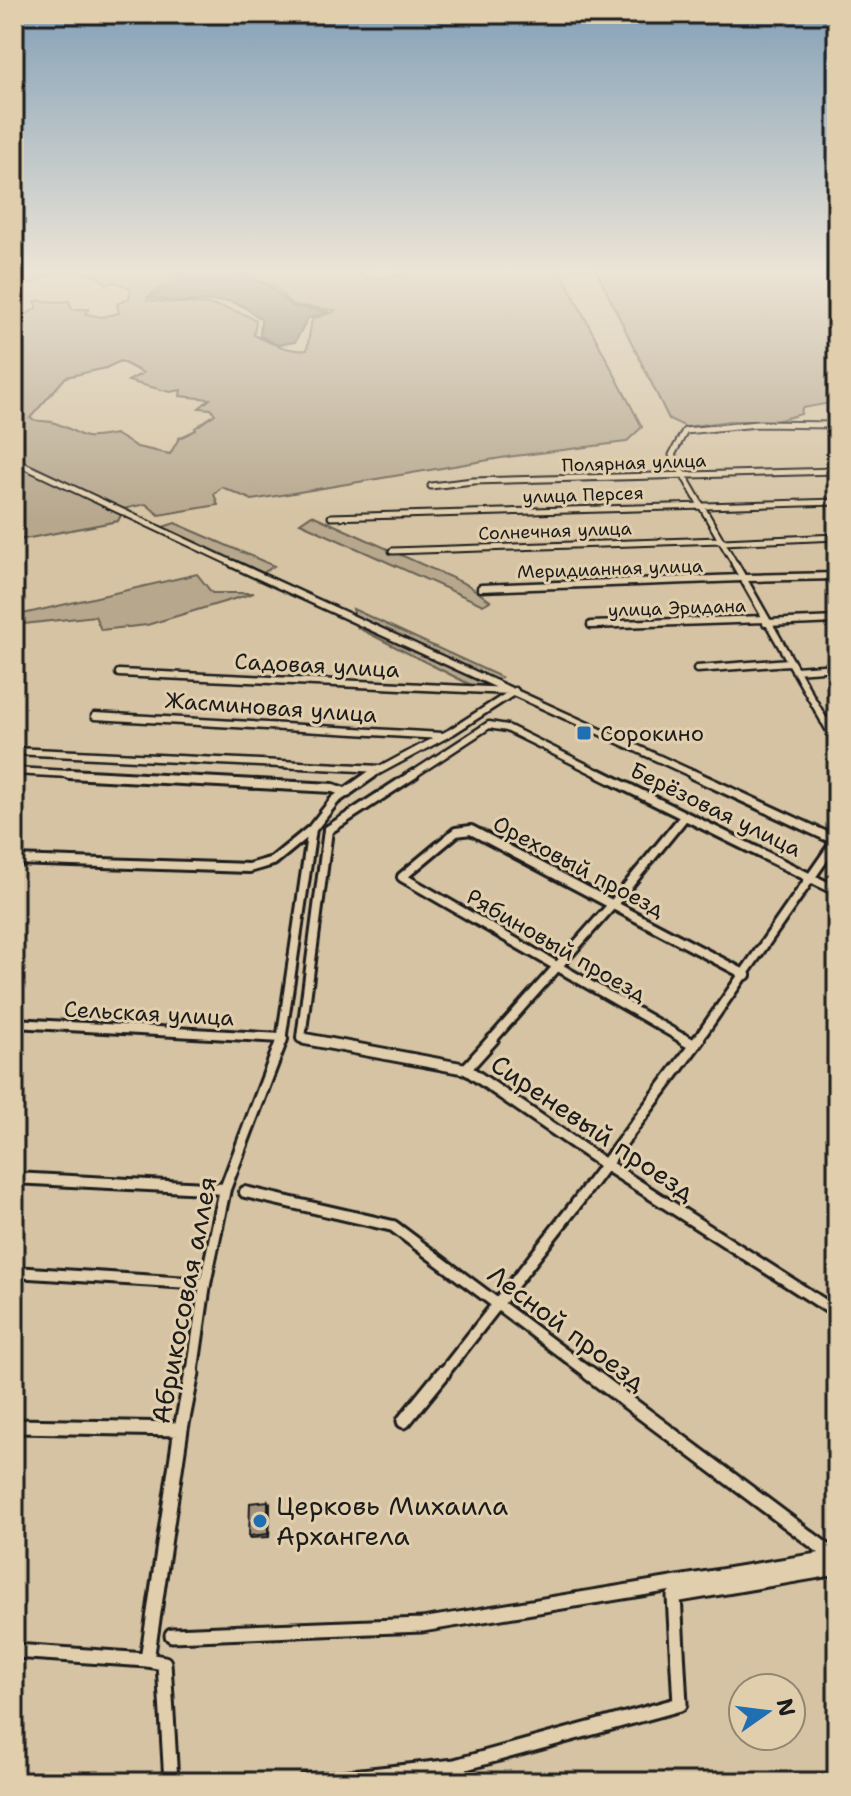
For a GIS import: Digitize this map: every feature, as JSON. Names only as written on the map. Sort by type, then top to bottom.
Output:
[{"type":"street","points":[[837,425],[757,424],[685,431],[672,455],[837,743]]},
{"type":"street","points":[[14,461],[177,540],[515,691],[837,841]]},
{"type":"street","name":"Полярная улица","points":[[431,486],[473,481],[837,471]]},
{"type":"street","name":"улица Персея","points":[[331,517],[837,502]]},
{"type":"street","name":"Солнечная улица","points":[[392,551],[837,537]]},
{"type":"street","name":"Меридианная улица","points":[[481,588],[837,576]]},
{"type":"street","name":"улица Эридана","points":[[591,625],[837,620]]},
{"type":"street","points":[[697,669],[789,662]]},
{"type":"street","points":[[795,670],[837,667]]},
{"type":"street","name":"Садовая улица","points":[[119,673],[515,691]]},
{"type":"street","points":[[14,860],[249,868],[273,861],[312,829],[319,815],[381,769],[444,736],[515,691]]},
{"type":"street","name":"Жасминовая улица","points":[[95,716],[444,736]]},
{"type":"street","points":[[824,721],[837,721]]},
{"type":"street","name":"Берёзовая улица","points":[[301,1038],[328,830],[482,727],[497,725],[507,728],[837,891]]},
{"type":"street","points":[[14,751],[381,769]]},
{"type":"street","points":[[14,771],[333,788],[347,793]]},
{"type":"street","points":[[466,1069],[613,904],[684,817]]},
{"type":"street","name":"Абрикосовая аллея","points":[[147,1660],[205,1284],[225,1189],[282,1038],[312,829]]},
{"type":"street","name":"Ореховый проезд","points":[[402,877],[456,832],[471,830],[746,975]]},
{"type":"street","name":"Берёзовая улица","points":[[404,1421],[500,1305],[606,1165],[746,975],[837,841]]},
{"type":"street","name":"Рябиновый проезд","points":[[402,877],[694,1045]]},
{"type":"street","name":"Сельская улица","points":[[14,1023],[282,1038]]},
{"type":"street","name":"Сиреневый проезд","points":[[301,1038],[466,1069],[606,1165],[837,1313]]},
{"type":"street","points":[[14,1178],[225,1189]]},
{"type":"street","name":"Лесной проезд","points":[[245,1192],[393,1226],[836,1561]]},
{"type":"street","points":[[14,1272],[205,1284]]},
{"type":"street","points":[[14,1426],[181,1429]]},
{"type":"street","points":[[172,1635],[422,1625],[836,1561]]},
{"type":"street","points":[[305,1782],[455,1766],[680,1704],[674,1596],[836,1561]]},
{"type":"street","points":[[14,1651],[164,1663],[171,1782]]},
{"type":"shaded area","points":[[14,352],[603,352],[642,427],[626,442],[507,457],[252,500],[222,487],[214,494],[218,505],[159,515],[146,504],[123,509],[14,457]],"holes":[[[120,361],[143,373],[128,381],[170,392],[181,390],[180,396],[210,399],[199,408],[211,409],[215,414],[196,430],[179,438],[170,454],[137,447],[115,434],[86,437],[55,423],[30,418],[66,377],[106,368]]]},
{"type":"shaded area","points":[[636,352],[837,352],[837,402],[802,408],[801,414],[776,421],[729,421],[686,427],[669,419]]},
{"type":"shaded area","points":[[14,464],[112,509],[121,515],[118,521],[14,541]]},
{"type":"shaded area","points":[[312,515],[468,585],[490,601],[483,605],[300,523]]},
{"type":"shaded area","points":[[175,523],[274,566],[263,573],[163,527]]},
{"type":"shaded area","points":[[197,574],[212,593],[254,593],[147,625],[101,630],[95,616],[24,624],[14,620],[14,616]]},
{"type":"shaded area","points":[[353,609],[501,677],[479,689],[358,628]]},
{"type":"building","name":"Церковь Михаила Архангела","points":[[268,1501],[268,1534],[249,1536],[250,1503]]},
{"type":"place","name":"Сорокино","points":[[584,733]]},
{"type":"place","name":"Церковь Михаила Архангела","points":[[260,1521]]}]
